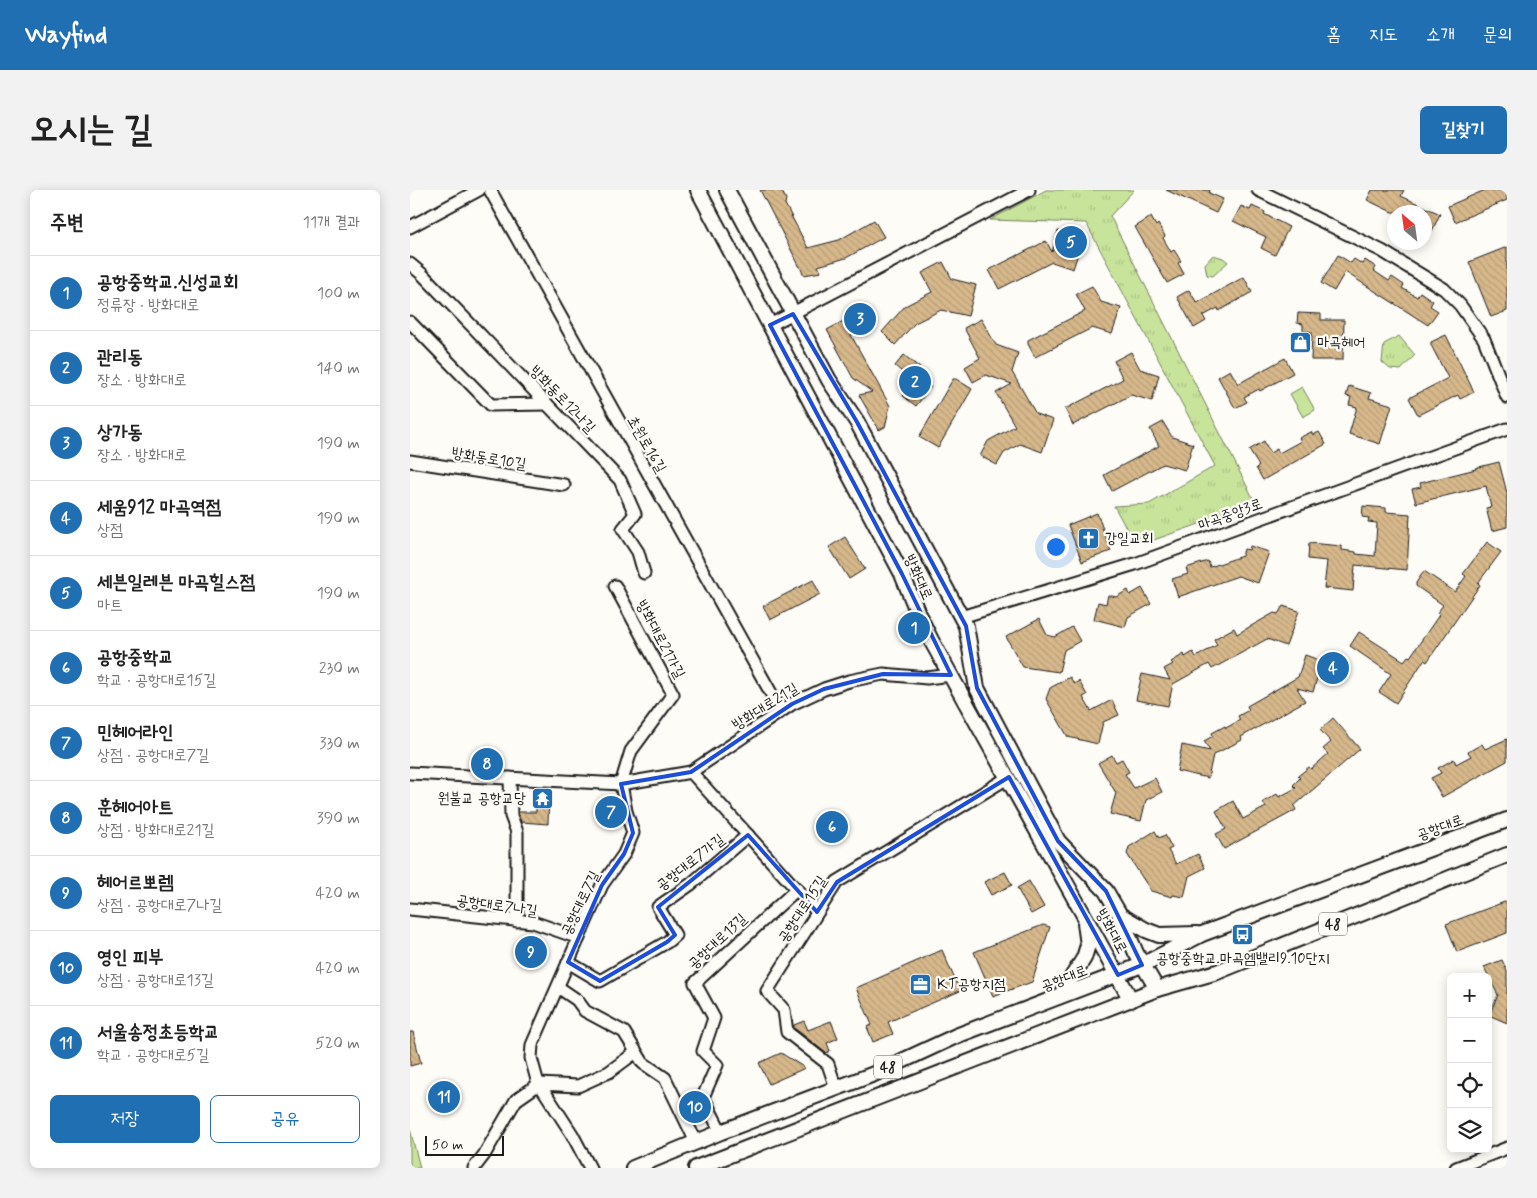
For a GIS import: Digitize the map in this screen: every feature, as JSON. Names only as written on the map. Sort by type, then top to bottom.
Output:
[{"type":"main road","name":"방화대로","points":[[698,190],[902,574],[919,616],[1131,1000]]},
{"type":"main road","name":"방화대로","points":[[727,190],[829,380],[857,422],[961,617],[968,636],[977,688],[1058,841],[1106,891],[1120,915],[1142,965],[1157,990]]},
{"type":"main road","name":"공항대로","points":[[633,1168],[874,1074],[956,1036],[1118,975],[1142,965],[1202,934],[1507,820]]},
{"type":"main road","name":"48","points":[[696,1168],[1157,990],[1217,972],[1507,854]]},
{"type":"main road","points":[[1060,996],[1084,958],[1088,945],[1084,914]]},
{"type":"main road","points":[[1120,915],[1159,935],[1202,934]]},
{"type":"street","points":[[410,227],[479,190]]},
{"type":"street","name":"초원로16길","points":[[490,190],[610,408],[781,711]]},
{"type":"street","points":[[770,325],[1029,190]]},
{"type":"street","points":[[1258,190],[1382,250],[1444,289],[1460,305],[1484,339],[1507,397]]},
{"type":"street","name":"방화동로12나길","points":[[410,264],[422,274],[620,480],[635,514],[623,529],[638,552],[644,573]]},
{"type":"street","points":[[410,322],[491,405],[547,404]]},
{"type":"street","name":"마곡중앙3로","points":[[961,617],[1135,564],[1507,429]]},
{"type":"street","name":"방화동로10길","points":[[410,461],[564,485]]},
{"type":"street","name":"방화대로21가길","points":[[615,586],[673,694],[631,751],[621,784]]},
{"type":"street","name":"방화대로21길","points":[[410,773],[621,784],[691,772],[792,704],[824,689],[883,674],[927,678],[951,675]]},
{"type":"street","points":[[691,772],[817,912]]},
{"type":"street","points":[[510,778],[511,816],[517,832],[517,920]]},
{"type":"street","name":"공항대로15길","points":[[836,1088],[828,1064],[787,1032],[784,1010],[767,991],[837,882],[1009,778]]},
{"type":"street","name":"공항대로7길","points":[[590,1168],[572,1134],[539,1084],[531,1058],[532,1045],[602,886],[624,854],[633,833],[626,811],[621,784]]},
{"type":"street","name":"공항대로7가길","points":[[568,962],[600,981],[667,942],[676,935],[658,906],[691,884],[748,835]]},
{"type":"street","name":"공항대로13길","points":[[722,1132],[703,1096],[717,1065],[703,1051],[714,1018],[695,983],[796,889]]},
{"type":"street","name":"공항대로7나길","points":[[410,909],[534,922],[579,938]]},
{"type":"street","points":[[558,987],[577,1000],[584,1011],[624,1032],[643,1063],[665,1078],[696,1142]]},
{"type":"street","points":[[474,1168],[484,1155],[516,1100],[539,1084],[578,1086],[609,1072],[636,1052]]},
{"type":"street","points":[[1456,1168],[1507,1148]]},
{"type":"highlighted area","points":[[793,314],[857,422],[966,626],[977,688],[1058,841],[1106,891],[1142,965],[1118,975],[1009,777],[837,882],[817,912],[748,835],[658,907],[675,935],[667,942],[600,981],[568,962],[602,885],[624,854],[633,833],[621,784],[691,772],[792,704],[824,689],[883,674],[951,675],[902,574],[770,325]]},
{"type":"green space","points":[[1046,190],[1134,190],[1110,216],[1256,504],[1148,542],[1129,533],[1114,506],[1149,504],[1215,466],[1086,223],[990,220]]},
{"type":"green space","points":[[1213,255],[1223,258],[1228,262],[1213,276],[1207,275],[1205,264]]},
{"type":"green space","points":[[1399,336],[1415,355],[1401,370],[1390,369],[1382,362],[1384,344]]},
{"type":"green space","points":[[1302,387],[1315,410],[1303,417],[1290,394]]},
{"type":"green space","points":[[410,1129],[420,1168],[410,1168]]},
{"type":"building","points":[[760,190],[781,190],[786,199],[785,204],[808,248],[839,240],[874,220],[884,237],[846,258],[818,266],[821,272],[804,275]]},
{"type":"building","points":[[1166,190],[1210,190],[1209,193],[1223,199],[1216,213]]},
{"type":"building","points":[[1372,190],[1404,190],[1401,196],[1420,205],[1387,205],[1387,210],[1367,200]]},
{"type":"building","points":[[1485,190],[1507,190],[1507,200],[1455,222],[1448,206]]},
{"type":"building","points":[[1241,206],[1250,210],[1252,206],[1289,227],[1275,255],[1261,248],[1266,237],[1233,221]]},
{"type":"building","points":[[1432,210],[1440,214],[1432,231]]},
{"type":"building","points":[[1151,217],[1165,236],[1163,238],[1171,252],[1174,250],[1181,261],[1178,263],[1184,274],[1167,283],[1135,227]]},
{"type":"building","points":[[1058,231],[1083,238],[1073,269],[1052,262],[999,289],[989,270],[1046,241],[1052,252]]},
{"type":"building","points":[[1507,247],[1507,311],[1491,317],[1469,262]]},
{"type":"building","points":[[1338,255],[1351,263],[1354,259],[1362,264],[1365,260],[1376,267],[1374,271],[1389,281],[1392,277],[1404,285],[1402,288],[1417,297],[1420,292],[1433,301],[1430,306],[1438,311],[1428,325],[1345,272],[1334,291],[1321,283]]},
{"type":"building","points":[[943,262],[952,279],[976,285],[968,316],[941,310],[915,323],[895,345],[882,332],[905,306],[932,292],[922,273]]},
{"type":"building","points":[[1244,277],[1252,292],[1219,311],[1218,308],[1203,316],[1206,321],[1194,328],[1177,297],[1189,290],[1197,303]]},
{"type":"building","points":[[1092,286],[1101,302],[1121,308],[1112,334],[1092,328],[1035,357],[1028,344],[1028,340],[1085,311],[1076,294]]},
{"type":"building","points":[[862,306],[876,321],[851,335],[890,406],[885,427],[879,430],[859,395],[872,392],[853,378],[827,330],[847,319],[846,316]]},
{"type":"building","points":[[1298,313],[1321,314],[1321,320],[1344,320],[1343,360],[1311,360],[1312,332],[1303,331],[1303,324],[1297,323]]},
{"type":"building","points":[[981,319],[996,345],[1018,353],[1012,372],[1036,414],[1053,420],[1042,452],[1020,444],[1004,453],[997,465],[980,456],[988,441],[1015,426],[996,393],[1012,384],[986,375],[973,382],[965,367],[980,358],[964,328]]},
{"type":"building","points":[[1446,335],[1474,392],[1460,399],[1458,395],[1418,415],[1409,398],[1448,378],[1431,345],[1431,342]]},
{"type":"building","points":[[1131,352],[1140,369],[1159,375],[1152,401],[1131,395],[1073,425],[1065,409],[1123,379],[1114,361]]},
{"type":"building","points":[[904,355],[920,368],[915,374],[931,387],[916,406],[903,396],[906,392],[903,389],[907,384],[902,380],[906,375],[895,366]]},
{"type":"building","points":[[1285,358],[1293,373],[1260,391],[1259,389],[1244,397],[1247,402],[1235,408],[1218,377],[1230,370],[1238,384]]},
{"type":"building","points":[[953,379],[972,389],[938,448],[919,437]]},
{"type":"building","points":[[1349,386],[1371,393],[1369,398],[1392,405],[1380,444],[1349,434],[1357,407],[1349,405],[1351,397],[1346,396]]},
{"type":"building","points":[[1163,422],[1172,437],[1193,444],[1185,470],[1163,464],[1112,491],[1104,475],[1159,446],[1150,429]]},
{"type":"building","points":[[1311,432],[1313,435],[1319,432],[1326,444],[1263,480],[1256,468],[1259,466],[1249,450],[1264,441],[1270,453],[1277,449],[1279,453],[1301,441],[1299,438]]},
{"type":"building","points":[[1499,462],[1507,493],[1507,527],[1492,531],[1486,508],[1491,507],[1486,486],[1416,503],[1412,489],[1421,487],[1420,483]]},
{"type":"building","points":[[1363,506],[1386,508],[1386,512],[1410,514],[1407,570],[1355,565],[1353,591],[1324,588],[1327,561],[1308,559],[1309,543],[1342,546],[1342,550],[1375,556],[1377,523],[1368,522],[1369,518],[1362,517]]},
{"type":"building","name":"강일교회","points":[[1097,513],[1111,551],[1082,562],[1068,525]]},
{"type":"building","points":[[845,537],[865,569],[849,579],[829,547]]},
{"type":"building","points":[[1487,542],[1501,552],[1478,583],[1480,585],[1427,662],[1424,660],[1396,703],[1379,692],[1391,674],[1350,646],[1359,632],[1404,661],[1408,656],[1410,657],[1439,615],[1437,613],[1443,605],[1416,586],[1424,571],[1455,592],[1466,576],[1463,574]]},
{"type":"building","points":[[1250,546],[1269,552],[1258,583],[1238,576],[1178,597],[1172,579],[1188,574],[1186,568],[1208,561],[1210,567],[1242,556],[1244,549],[1249,550]]},
{"type":"building","points":[[813,580],[820,594],[770,620],[763,606]]},
{"type":"building","points":[[1142,588],[1151,604],[1128,617],[1125,627],[1094,619],[1098,602],[1106,604],[1108,595],[1116,597],[1128,590],[1130,595]]},
{"type":"building","points":[[1283,606],[1299,611],[1286,646],[1267,639],[1212,669],[1209,664],[1173,684],[1168,706],[1136,700],[1142,674],[1170,680],[1164,669],[1173,664],[1171,662],[1184,654],[1185,657],[1193,652],[1196,657],[1217,645],[1214,639],[1234,628],[1237,634],[1274,613],[1278,614]]},
{"type":"building","points":[[1039,619],[1047,635],[1055,637],[1072,627],[1080,641],[1064,650],[1059,672],[1023,667],[1006,637]]},
{"type":"building","points":[[1305,655],[1322,661],[1313,692],[1297,688],[1305,701],[1241,737],[1242,740],[1213,755],[1208,778],[1177,771],[1182,745],[1210,751],[1204,741],[1213,736],[1212,733],[1240,720],[1238,716],[1249,710],[1247,706],[1298,677]]},
{"type":"building","points":[[1070,677],[1074,684],[1079,681],[1087,695],[1083,697],[1091,711],[1112,700],[1119,715],[1103,722],[1098,744],[1068,737],[1046,699],[1050,688]]},
{"type":"building","points":[[1333,718],[1360,749],[1294,806],[1296,810],[1224,849],[1216,834],[1226,829],[1216,811],[1233,801],[1243,819],[1266,807],[1263,802],[1277,794],[1279,797],[1296,788],[1293,785],[1300,778],[1298,776],[1309,767],[1311,769],[1328,754],[1323,749],[1331,742],[1320,730]]},
{"type":"building","points":[[1507,739],[1507,761],[1442,797],[1431,778],[1441,773],[1438,768],[1454,759],[1456,764],[1471,756],[1468,752],[1482,744],[1485,749]]},
{"type":"building","points":[[1112,755],[1116,762],[1122,759],[1129,772],[1125,774],[1134,788],[1155,778],[1162,792],[1146,800],[1141,821],[1110,814],[1116,793],[1098,763]]},
{"type":"building","name":"원불교 공항교당","points":[[535,787],[549,788],[548,824],[521,822],[518,815],[518,812],[536,812]]},
{"type":"building","points":[[1155,831],[1159,838],[1165,835],[1172,848],[1168,850],[1176,864],[1198,854],[1205,868],[1189,876],[1184,897],[1173,895],[1172,897],[1151,891],[1127,854],[1129,847]]},
{"type":"building","points":[[1005,872],[1012,885],[991,895],[984,882]]},
{"type":"building","points":[[1029,881],[1044,907],[1031,914],[1017,888]]},
{"type":"building","points":[[1507,901],[1507,933],[1457,952],[1446,924]]},
{"type":"building","points":[[1043,925],[1050,927],[1032,982],[993,996],[974,952]]},
{"type":"building","points":[[942,950],[960,991],[888,1022],[893,1034],[873,1042],[867,1027],[872,1025],[856,988]]},
{"type":"building","points":[[1502,960],[1507,971],[1507,1023],[1492,1016],[1492,1008],[1498,995],[1492,983],[1492,973],[1487,973],[1484,967]]},
{"type":"building","points":[[804,1021],[808,1030],[831,1021],[838,1038],[827,1043],[830,1051],[826,1053],[794,1028],[794,1025]]},
{"type":"building","points":[[410,1032],[413,1032],[421,1063],[410,1066]]},
{"type":"building","points":[[781,1053],[805,1068],[769,1084],[759,1063]]},
{"type":"place","name":"세븐일레븐 마곡힐스점","points":[[1071,242]]},
{"type":"place","name":"상가동","points":[[860,319]]},
{"type":"place","name":"마곡헤어","points":[[1301,342]]},
{"type":"place","name":"관리동","points":[[915,382]]},
{"type":"place","name":"강일교회","points":[[1089,538]]},
{"type":"place","name":"공항중학교.신성교회","points":[[914,628]]},
{"type":"place","name":"세움912 마곡역점","points":[[1333,668]]},
{"type":"place","name":"훈헤어아트","points":[[487,764]]},
{"type":"place","name":"원불교 공항교당","points":[[542,798]]},
{"type":"place","name":"민헤어라인","points":[[611,812]]},
{"type":"place","name":"공항중학교","points":[[832,827]]},
{"type":"place","name":"공항중학교.마곡엠밸리9.10단지","points":[[1243,935]]},
{"type":"place","name":"헤어르뽀렘","points":[[531,952]]},
{"type":"place","name":"KT공항지점","points":[[921,984]]},
{"type":"place","name":"서울송정초등학교","points":[[444,1097]]},
{"type":"place","name":"영인 피부","points":[[695,1107]]}]
